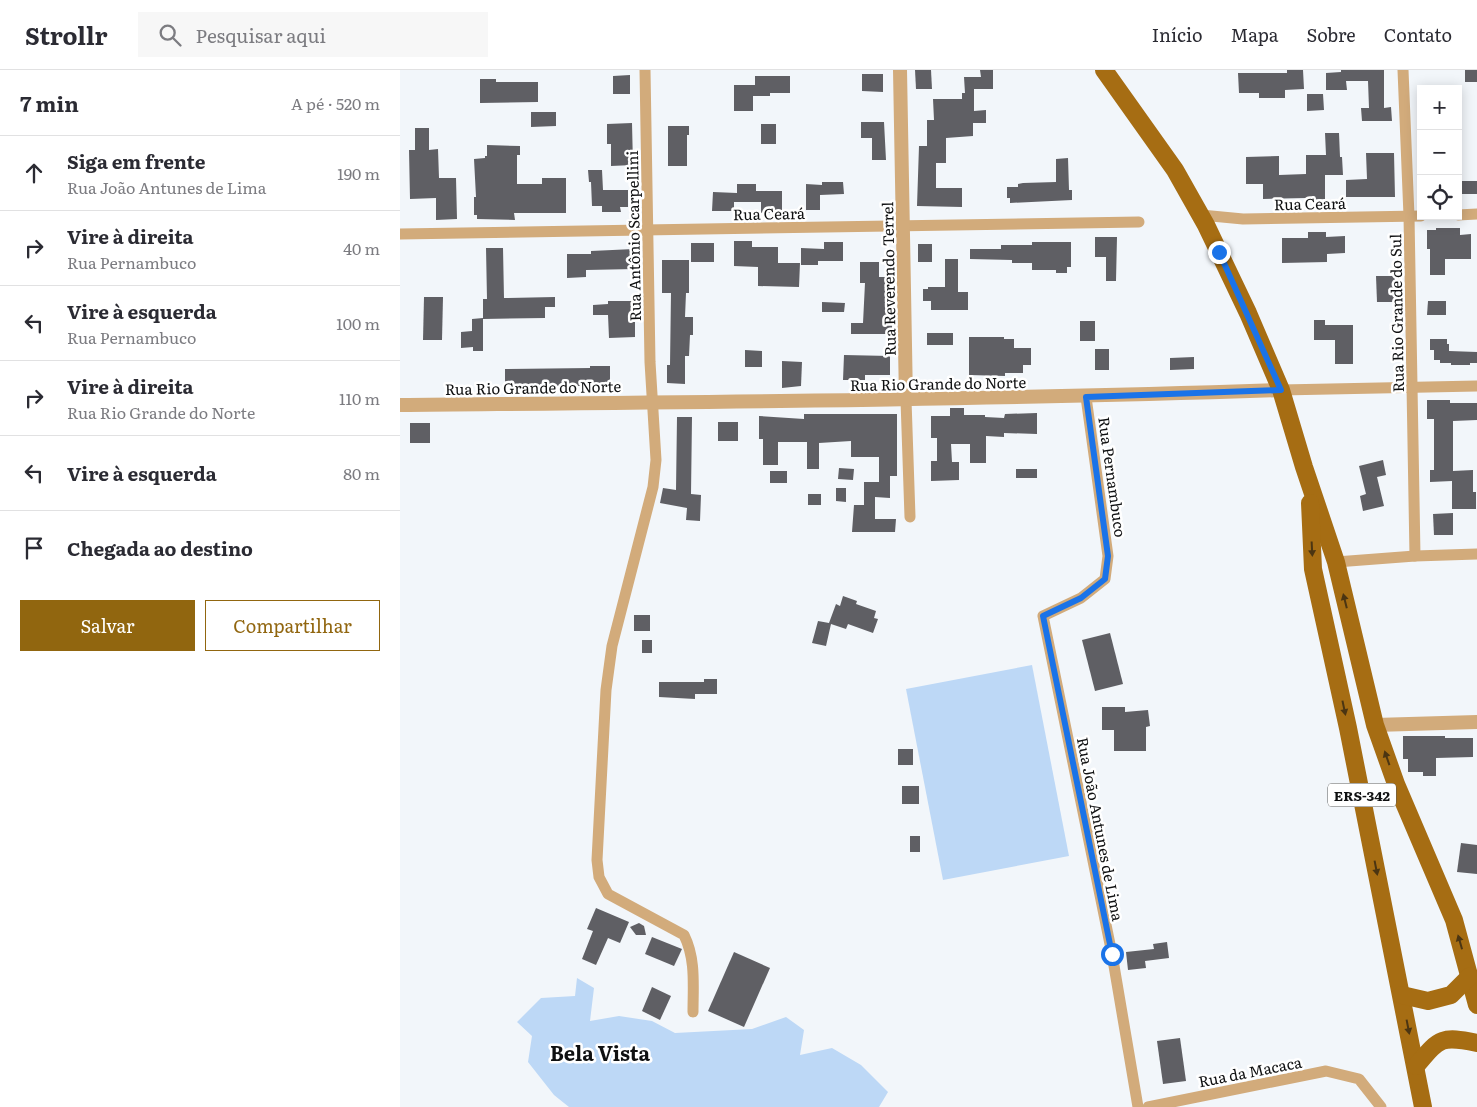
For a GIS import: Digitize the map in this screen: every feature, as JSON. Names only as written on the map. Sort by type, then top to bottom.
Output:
[{"type":"main road","name":"ERS-342","points":[[1104,70],[1175,170],[1201,215],[1248,313],[1281,390],[1309,483],[1336,562],[1375,725],[1396,784],[1454,920],[1477,1006]]},
{"type":"main road","name":"ERS-342","points":[[1309,483],[1313,569],[1350,738],[1423,1107]]},
{"type":"main road","points":[[1402,995],[1428,1001],[1451,995],[1470,976]]},
{"type":"main road","points":[[1416,1066],[1435,1044],[1451,1038],[1477,1043]]},
{"type":"street","name":"Rua Antônio Scarpellini","points":[[645,70],[650,362],[656,460],[653,487],[612,646],[606,690],[597,860],[599,877],[608,894],[684,935],[690,946],[693,968],[693,1012]]},
{"type":"street","name":"Rua Reverendo Terrel","points":[[900,70],[910,517]]},
{"type":"street","name":"Rua Rio Grande do Sul","points":[[1403,70],[1415,216],[1412,388],[1415,556]]},
{"type":"street","points":[[1462,215],[1477,214]]},
{"type":"street","name":"Rua Ceará","points":[[1201,215],[1243,219],[1415,216]]},
{"type":"street","name":"Rua Ceará","points":[[400,234],[1139,222]]},
{"type":"street","name":"Rua Rio Grande do Norte","points":[[400,405],[1086,397],[1281,390],[1477,386]]},
{"type":"street","name":"Rua Pernambuco","points":[[1043,616],[1081,598],[1105,579],[1108,556],[1086,397]]},
{"type":"street","points":[[1336,562],[1415,556],[1477,554]]},
{"type":"street","name":"Rua João Antunes de Lima","points":[[1043,616],[1112,954],[1138,1107]]},
{"type":"street","points":[[1375,725],[1477,722]]},
{"type":"street","name":"Rua da Macaca","points":[[1148,1107],[1326,1071],[1359,1079],[1381,1107]]},
{"type":"shaded area","points":[[1032,665],[1069,856],[943,880],[906,689]]},
{"type":"shaded area","points":[[577,978],[594,988],[590,1021],[619,1016],[652,1021],[675,1033],[752,1029],[786,1017],[804,1030],[800,1055],[832,1048],[861,1065],[888,1092],[879,1107],[569,1107],[554,1095],[528,1062],[532,1036],[517,1022],[541,998],[575,996]]},
{"type":"building","points":[[915,70],[931,70],[932,89],[916,89]]},
{"type":"building","points":[[980,70],[993,70],[993,89],[974,89],[974,111],[986,110],[986,123],[973,123],[973,136],[946,138],[946,163],[936,163],[936,188],[962,188],[962,207],[917,206],[919,146],[927,146],[927,120],[934,120],[933,99],[962,99],[962,93],[965,93],[964,77],[981,77]]},
{"type":"building","points":[[1287,70],[1303,70],[1304,89],[1285,90],[1285,98],[1259,98],[1259,93],[1239,93],[1238,73],[1287,73]]},
{"type":"building","points":[[1341,70],[1384,70],[1384,108],[1391,107],[1392,121],[1362,121],[1361,108],[1369,108],[1368,81],[1346,81],[1347,90],[1326,90],[1326,73],[1341,72]]},
{"type":"building","points":[[1465,70],[1477,70],[1477,82],[1465,82]]},
{"type":"building","points":[[862,74],[883,74],[883,92],[862,91]]},
{"type":"building","points":[[630,75],[630,94],[613,94],[613,76]]},
{"type":"building","points":[[755,76],[790,76],[790,93],[770,93],[770,96],[753,96],[753,111],[734,111],[734,85],[755,85]]},
{"type":"building","points":[[480,79],[496,79],[496,82],[538,82],[538,102],[480,103]]},
{"type":"building","points":[[1307,94],[1323,94],[1324,110],[1307,111]]},
{"type":"building","points":[[531,112],[556,112],[556,126],[531,127]]},
{"type":"building","points":[[861,122],[884,122],[886,160],[872,160],[872,138],[861,138]]},
{"type":"building","points":[[632,123],[633,165],[611,166],[611,144],[607,144],[607,124]]},
{"type":"building","points":[[761,124],[776,124],[776,144],[761,144]]},
{"type":"building","points":[[668,126],[689,126],[689,135],[687,135],[687,166],[668,166]]},
{"type":"building","points":[[415,128],[429,128],[429,150],[438,149],[439,178],[456,178],[457,219],[436,220],[436,198],[410,199],[409,150],[415,150]]},
{"type":"building","points":[[1325,133],[1339,133],[1343,175],[1325,175],[1325,199],[1263,199],[1263,184],[1246,184],[1246,157],[1279,156],[1279,175],[1306,174],[1306,155],[1326,155]]},
{"type":"building","points":[[487,145],[520,146],[520,155],[517,155],[517,184],[542,184],[542,178],[566,178],[566,213],[514,213],[515,220],[477,219],[477,215],[474,215],[474,197],[476,197],[474,159],[487,156]]},
{"type":"building","points":[[1366,153],[1394,153],[1395,197],[1346,197],[1346,180],[1367,179]]},
{"type":"building","points":[[1068,158],[1069,190],[1072,190],[1072,200],[1010,203],[1010,198],[1007,198],[1007,187],[1018,187],[1018,184],[1023,183],[1056,182],[1056,159]]},
{"type":"building","points":[[588,170],[602,170],[603,190],[628,190],[628,207],[620,207],[621,212],[602,212],[602,206],[592,206],[591,182],[589,182]]},
{"type":"building","points":[[1462,181],[1477,181],[1477,194],[1462,194]]},
{"type":"building","points":[[822,182],[843,182],[844,194],[820,195],[820,210],[806,210],[806,184],[822,185]]},
{"type":"building","points":[[737,184],[756,184],[756,191],[782,191],[782,213],[761,213],[761,202],[734,202],[734,211],[712,211],[713,192],[737,193]]},
{"type":"building","points":[[1436,228],[1460,228],[1460,235],[1471,234],[1471,259],[1445,259],[1445,275],[1430,275],[1430,249],[1427,249],[1427,230],[1436,230]]},
{"type":"building","points":[[1308,232],[1326,232],[1326,237],[1345,236],[1345,253],[1327,254],[1327,262],[1282,263],[1282,238],[1308,238]]},
{"type":"building","points":[[1095,237],[1117,237],[1116,281],[1106,281],[1106,257],[1095,257]]},
{"type":"building","points":[[734,241],[752,241],[752,247],[778,247],[778,263],[800,263],[799,287],[758,286],[758,267],[734,266]]},
{"type":"building","points":[[824,242],[843,242],[843,261],[818,261],[818,265],[801,265],[801,248],[824,249]]},
{"type":"building","points":[[1032,242],[1071,242],[1071,267],[1067,267],[1067,273],[1056,273],[1056,270],[1032,270],[1032,263],[1012,263],[1012,260],[970,259],[970,249],[1001,249],[1001,245],[1032,245]]},
{"type":"building","points":[[691,243],[714,243],[714,262],[691,262]]},
{"type":"building","points":[[918,244],[932,244],[932,262],[918,262]]},
{"type":"building","points":[[486,248],[503,248],[504,298],[555,297],[555,307],[545,307],[545,318],[483,319],[483,299],[487,299]]},
{"type":"building","points":[[634,249],[635,269],[586,270],[586,277],[567,278],[567,254],[591,254],[591,251]]},
{"type":"building","points":[[945,259],[958,259],[958,292],[968,292],[968,310],[931,310],[931,301],[923,301],[923,289],[928,289],[928,287],[945,287]]},
{"type":"building","points":[[662,260],[689,260],[689,293],[686,293],[685,317],[693,317],[693,335],[690,335],[689,356],[685,356],[685,384],[667,383],[667,365],[670,365],[671,293],[662,293]]},
{"type":"building","points":[[860,262],[879,262],[879,277],[890,277],[890,288],[886,288],[886,312],[892,312],[892,334],[851,334],[851,323],[863,323],[865,283],[860,283]]},
{"type":"building","points":[[1376,276],[1395,276],[1395,302],[1377,302]]},
{"type":"building","points":[[424,297],[443,297],[442,340],[423,340]]},
{"type":"building","points":[[608,301],[632,301],[635,337],[609,338],[608,315],[593,315],[593,305],[608,304]]},
{"type":"building","points":[[1428,301],[1446,301],[1446,315],[1427,315]]},
{"type":"building","points":[[822,302],[845,303],[844,312],[822,312]]},
{"type":"building","points":[[483,318],[483,351],[473,351],[473,347],[461,348],[461,332],[472,331],[472,319]]},
{"type":"building","points":[[1314,320],[1325,320],[1325,325],[1353,325],[1353,364],[1335,364],[1335,340],[1314,340]]},
{"type":"building","points":[[1080,321],[1095,321],[1095,341],[1080,341]]},
{"type":"building","points":[[927,333],[953,333],[953,345],[927,345]]},
{"type":"building","points":[[969,337],[1004,337],[1004,339],[1014,339],[1014,348],[1031,348],[1031,365],[1023,365],[1023,373],[1005,373],[1005,376],[969,375]]},
{"type":"building","points":[[1430,339],[1447,339],[1449,351],[1477,352],[1477,363],[1451,365],[1451,363],[1440,363],[1440,360],[1434,360],[1434,350],[1430,350]]},
{"type":"building","points":[[1095,349],[1109,349],[1109,370],[1095,370]]},
{"type":"building","points":[[745,350],[762,351],[762,367],[745,367]]},
{"type":"building","points":[[844,355],[890,356],[890,375],[865,375],[865,380],[843,380]]},
{"type":"building","points":[[1194,357],[1194,369],[1170,370],[1170,358]]},
{"type":"building","points":[[782,361],[802,362],[801,386],[782,388]]},
{"type":"building","points":[[590,366],[610,366],[610,386],[550,386],[550,388],[505,389],[505,369],[590,368]]},
{"type":"building","points":[[1427,400],[1450,400],[1450,403],[1477,403],[1477,420],[1453,421],[1453,471],[1473,470],[1473,492],[1476,492],[1476,509],[1452,509],[1452,481],[1430,482],[1430,470],[1434,470],[1434,419],[1427,419]]},
{"type":"building","points":[[950,408],[964,408],[964,415],[985,415],[985,417],[1004,418],[1005,414],[1037,413],[1037,434],[1004,433],[1004,437],[986,436],[986,463],[970,463],[970,444],[951,444],[952,462],[959,462],[959,480],[931,481],[931,461],[937,461],[937,438],[931,438],[931,416],[950,416]]},
{"type":"building","points":[[804,414],[897,414],[897,476],[890,476],[890,498],[875,497],[875,519],[896,519],[895,532],[852,532],[854,505],[864,505],[864,482],[879,482],[879,457],[851,457],[851,441],[819,443],[819,469],[807,469],[807,442],[778,442],[778,465],[763,465],[763,439],[759,439],[759,416],[804,419]]},
{"type":"building","points":[[677,417],[692,417],[691,494],[701,495],[700,521],[686,520],[687,508],[660,503],[663,488],[676,490]]},
{"type":"building","points":[[718,422],[738,422],[738,441],[718,441]]},
{"type":"building","points":[[410,423],[430,423],[430,443],[410,443]]},
{"type":"building","points":[[1383,460],[1386,475],[1377,477],[1384,506],[1363,511],[1360,496],[1366,494],[1359,466]]},
{"type":"building","points":[[839,468],[854,469],[853,480],[838,479]]},
{"type":"building","points":[[1016,469],[1037,469],[1037,478],[1016,478]]},
{"type":"building","points":[[770,471],[787,471],[787,483],[770,483]]},
{"type":"building","points":[[836,488],[846,488],[846,502],[836,501]]},
{"type":"building","points":[[808,494],[821,494],[821,505],[808,505]]},
{"type":"building","points":[[1453,513],[1453,535],[1434,535],[1433,514]]},
{"type":"building","points":[[843,596],[857,601],[856,604],[876,611],[874,618],[878,619],[873,633],[848,624],[846,629],[831,624],[826,646],[812,643],[818,621],[829,623],[836,604],[840,606]]},
{"type":"building","points":[[634,615],[650,615],[650,631],[634,631]]},
{"type":"building","points":[[1110,633],[1123,684],[1095,691],[1082,640]]},
{"type":"building","points":[[642,640],[652,640],[652,653],[642,653]]},
{"type":"building","points":[[704,679],[717,679],[717,694],[695,694],[695,699],[659,697],[659,682],[704,682]]},
{"type":"building","points":[[1102,707],[1125,707],[1125,712],[1148,710],[1150,726],[1146,727],[1146,751],[1114,751],[1114,730],[1102,730]]},
{"type":"building","points":[[1403,736],[1473,738],[1473,757],[1436,758],[1436,776],[1423,776],[1423,772],[1408,772],[1408,759],[1403,759]]},
{"type":"building","points":[[898,749],[913,749],[913,765],[898,765]]},
{"type":"building","points":[[902,786],[919,786],[919,804],[902,804]]},
{"type":"building","points":[[910,836],[920,836],[920,852],[910,852]]},
{"type":"building","points":[[1461,843],[1477,845],[1477,874],[1457,872]]},
{"type":"building","points":[[596,908],[629,922],[620,943],[608,938],[596,965],[582,959],[593,931],[587,929]]},
{"type":"building","points":[[639,923],[644,926],[646,935],[636,935],[630,927]]},
{"type":"building","points":[[652,937],[682,949],[674,966],[645,954]]},
{"type":"building","points":[[1167,942],[1169,958],[1145,961],[1146,968],[1128,970],[1126,952],[1154,949],[1153,944]]},
{"type":"building","points":[[734,952],[770,968],[744,1027],[708,1011]]},
{"type":"building","points":[[652,987],[671,996],[660,1020],[642,1011]]},
{"type":"building","points":[[1180,1038],[1186,1081],[1163,1084],[1157,1041]]},
{"type":"district","name":"Bela Vista","points":[[600,1052]]},
{"type":"route","points":[[1112,954],[1043,616],[1081,598],[1105,579],[1108,556],[1086,397],[1281,390],[1219,252]]}]
